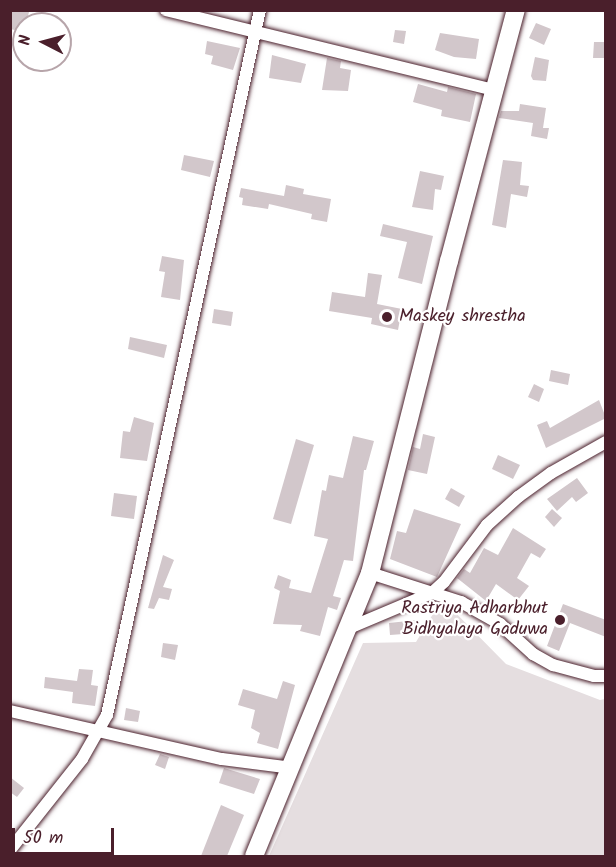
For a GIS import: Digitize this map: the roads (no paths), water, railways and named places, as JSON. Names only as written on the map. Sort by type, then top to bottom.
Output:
[{"type":"street","points":[[166,10],[495,90]]},
{"type":"street","points":[[10,850],[82,759],[100,732],[107,715],[260,10]]},
{"type":"street","points":[[254,856],[370,573],[516,10]]},
{"type":"street","points":[[348,628],[432,593],[444,582],[487,525],[518,497],[552,473],[606,442]]},
{"type":"street","points":[[370,573],[461,602],[500,624],[533,654],[554,665],[594,676],[606,676]]},
{"type":"street","points":[[10,711],[222,759],[292,768]]},
{"type":"place","name":"Maskey shrestha","points":[[387,317]]},
{"type":"place","name":"Rastriya Adharbhut Bidhyalaya Gaduwa","points":[[560,620]]}]
